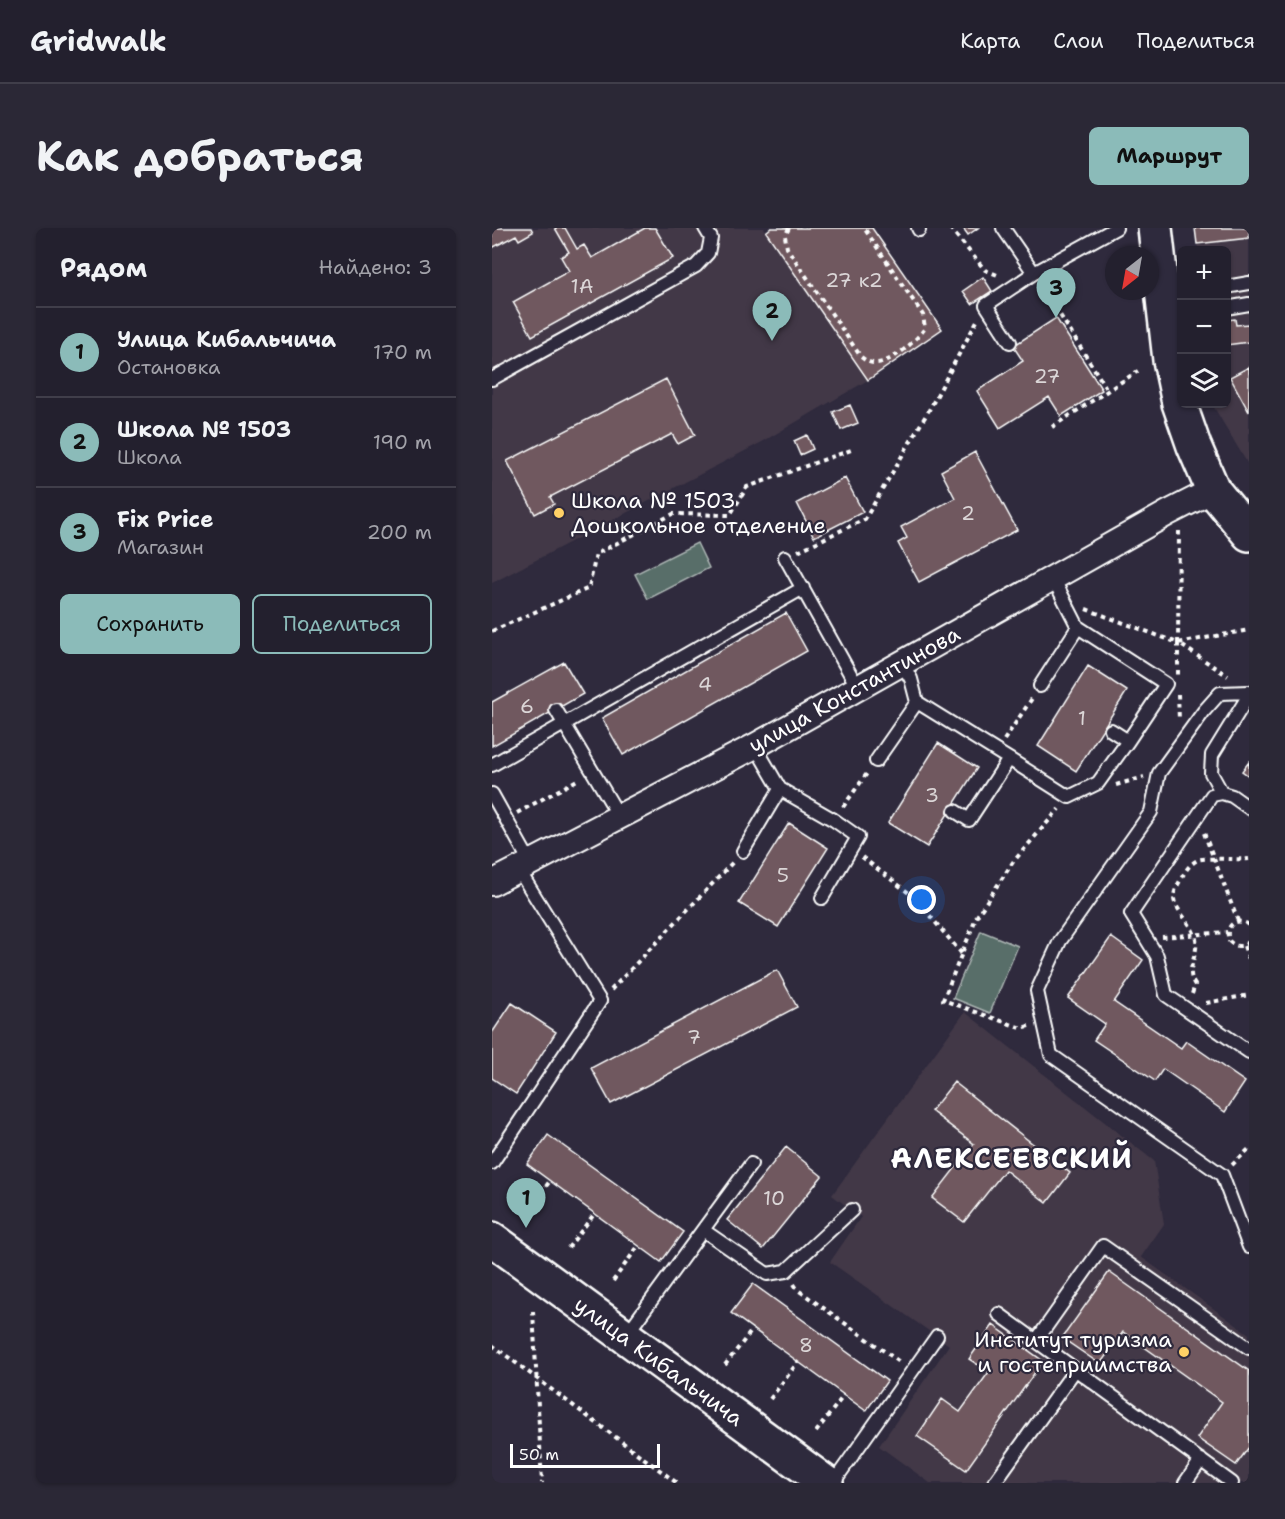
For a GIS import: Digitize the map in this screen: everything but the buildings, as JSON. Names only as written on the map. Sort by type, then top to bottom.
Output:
[{"type":"street","points":[[1155,228],[1172,309],[1170,360],[1179,403],[1194,446],[1213,489],[1249,534]]},
{"type":"street","name":"улица Константинова","points":[[492,883],[755,746],[1213,489]]},
{"type":"street","name":"улица Кибальчича","points":[[492,1239],[826,1483]]},
{"type":"lane","points":[[492,379],[696,266],[708,253],[711,238],[705,228]]},
{"type":"lane","points":[[1003,228],[1034,273]]},
{"type":"lane","points":[[1010,342],[986,305],[1034,273],[1116,228]]},
{"type":"lane","points":[[1231,286],[1249,283]]},
{"type":"lane","points":[[1231,308],[1249,304]]},
{"type":"lane","points":[[785,557],[858,688]]},
{"type":"lane","points":[[902,663],[911,679],[917,702],[1069,797],[1098,783],[1166,684],[1078,627],[1053,578]]},
{"type":"lane","points":[[492,765],[803,588]]},
{"type":"lane","points":[[1040,686],[1078,627]]},
{"type":"lane","points":[[1222,793],[1211,773],[1212,755],[1249,694],[1220,693],[1204,711],[1159,773],[1151,812],[1060,941],[1037,991],[1051,1054],[1222,1175],[1249,1247]]},
{"type":"lane","points":[[876,761],[917,702]]},
{"type":"lane","points":[[556,710],[619,816]]},
{"type":"lane","points":[[1111,730],[1128,741]]},
{"type":"lane","points":[[755,746],[780,789],[834,820],[858,837],[822,898]]},
{"type":"lane","points":[[955,811],[969,820],[1009,759]]},
{"type":"lane","points":[[743,851],[780,789]]},
{"type":"lane","points":[[1249,808],[1232,796],[1222,793],[1212,795],[1131,914],[1157,956],[1166,995],[1249,1052]]},
{"type":"lane","points":[[492,794],[506,820],[524,865],[600,1001],[492,1163]]},
{"type":"lane","points":[[625,1336],[751,1164]]},
{"type":"lane","points":[[703,1230],[767,1274],[786,1271],[852,1210]]},
{"type":"lane","points":[[1036,1341],[1103,1246],[1249,1348]]},
{"type":"lane","points":[[999,1314],[1232,1483]]},
{"type":"lane","points":[[833,1483],[937,1336]]},
{"type":"lane","points":[[994,1483],[1075,1370]]},
{"type":"lane","points":[[1185,1483],[1201,1460]]},
{"type":"path","points":[[789,228],[785,236],[787,248],[861,357],[872,363],[883,363],[917,340],[925,328],[923,315],[864,228]]},
{"type":"path","points":[[950,228],[985,270],[1018,284]]},
{"type":"path","points":[[1034,273],[1108,391]]},
{"type":"path","points":[[785,557],[865,519],[929,410],[986,305]]},
{"type":"path","points":[[1052,427],[1138,371]]},
{"type":"path","points":[[492,632],[588,588],[596,554],[673,514],[730,515],[747,487],[851,450]]},
{"type":"path","points":[[1178,643],[1179,530]]},
{"type":"path","points":[[1065,602],[1178,643],[1231,679]]},
{"type":"path","points":[[1178,643],[1249,630]]},
{"type":"path","points":[[996,751],[1040,686]]},
{"type":"path","points":[[834,820],[876,761]]},
{"type":"path","points":[[506,820],[592,772]]},
{"type":"path","points":[[1114,785],[1159,773]]},
{"type":"path","points":[[1021,1028],[943,1000],[977,916],[1013,862],[1069,797]]},
{"type":"path","points":[[1194,822],[1203,831],[1238,921]]},
{"type":"path","points":[[851,849],[914,897],[962,954]]},
{"type":"path","points":[[600,1001],[743,851]]},
{"type":"path","points":[[1192,998],[1195,985],[1191,973],[1192,960],[1196,954],[1196,939],[1191,926],[1180,913],[1174,897],[1187,868],[1199,859],[1249,859]]},
{"type":"path","points":[[1249,925],[1238,921],[1231,924],[1227,932],[1232,944],[1244,946],[1249,942]]},
{"type":"path","points":[[1146,938],[1227,932]]},
{"type":"path","points":[[1244,946],[1249,959]]},
{"type":"path","points":[[1201,1003],[1249,995]]},
{"type":"path","points":[[1222,1175],[1249,1149]]},
{"type":"path","points":[[524,1215],[550,1181]]},
{"type":"path","points":[[568,1248],[595,1213]]},
{"type":"path","points":[[613,1281],[639,1245]]},
{"type":"path","points":[[786,1271],[798,1290],[912,1371]]},
{"type":"path","points":[[533,1311],[542,1483]]},
{"type":"path","points":[[725,1365],[753,1329]]},
{"type":"path","points":[[492,1345],[677,1483]]},
{"type":"path","points":[[770,1399],[798,1362]]},
{"type":"path","points":[[816,1432],[844,1395]]},
{"type":"shaded area","points":[[492,228],[764,228],[868,380],[762,442],[492,583]]},
{"type":"shaded area","points":[[1195,228],[1249,228],[1249,466],[1214,408],[1231,408],[1231,246],[1197,246]]},
{"type":"shaded area","points":[[965,1012],[1154,1161],[1164,1224],[1141,1257],[1249,1334],[1249,1483],[930,1483],[879,1446],[949,1345],[830,1262],[861,1217],[832,1195]]},
{"type":"green space","points":[[697,543],[709,568],[648,599],[635,574]]},
{"type":"green space","points":[[981,931],[1018,946],[990,1013],[953,998]]},
{"type":"place","name":"Fix Price","points":[[1056,318]]},
{"type":"place","name":"Школа № 1503","points":[[772,341]]},
{"type":"place","name":"Школа № 1503 Дошкольное отделение","points":[[559,513]]},
{"type":"place","name":"Улица Кибальчича","points":[[526,1228]]},
{"type":"place","name":"Институт туризма и гостеприимства","points":[[1184,1352]]},
{"type":"district","name":"АЛЕКСЕЕВСКИЙ","points":[[1012,1158]]}]
